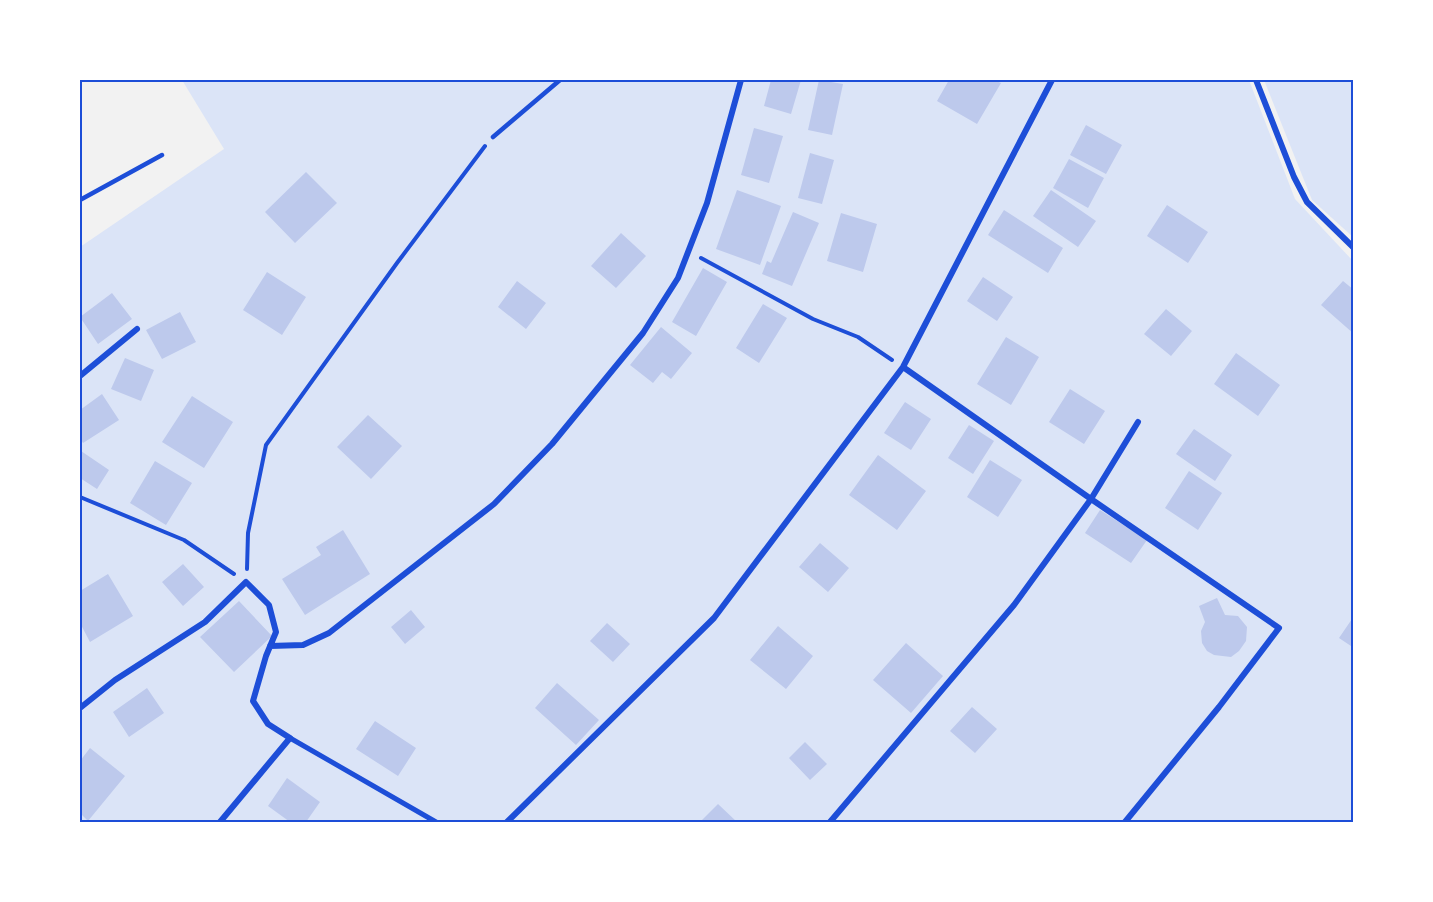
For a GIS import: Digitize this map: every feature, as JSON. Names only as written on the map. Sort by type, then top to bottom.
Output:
[{"type":"street","points":[[270,646],[303,645],[329,633],[494,504],[552,444],[643,333],[678,278],[707,202],[741,80]]},
{"type":"street","points":[[507,822],[714,618],[903,367],[1052,80]]},
{"type":"street","points":[[1256,80],[1294,177],[1308,202],[1353,248]]},
{"type":"street","points":[[80,376],[137,329]]},
{"type":"street","points":[[903,367],[1279,628],[1219,707],[1125,822]]},
{"type":"street","points":[[830,822],[1014,605],[1091,499],[1138,422]]},
{"type":"street","points":[[80,708],[115,680],[206,622],[246,582],[269,605],[276,632],[253,701],[268,724],[436,822]]},
{"type":"street","points":[[220,822],[290,738]]},
{"type":"lane","points":[[492,137],[560,80]]},
{"type":"lane","points":[[80,200],[162,155]]},
{"type":"path","points":[[246,582],[248,533],[266,445],[396,263],[492,137]]},
{"type":"path","points":[[688,251],[813,319],[858,337],[903,367]]},
{"type":"path","points":[[80,497],[184,540],[246,582]]},
{"type":"shaded area","points":[[182,80],[1249,80],[1295,199],[1353,261],[1353,822],[80,822],[80,247],[224,149]]},
{"type":"shaded area","points":[[1264,80],[1353,80],[1353,237],[1312,200]]},
{"type":"building","points":[[771,80],[801,80],[791,114],[764,106]]},
{"type":"building","points":[[819,80],[843,84],[832,135],[808,130]]},
{"type":"building","points":[[949,80],[994,80],[1001,83],[977,124],[937,101]]},
{"type":"building","points":[[1086,125],[1122,145],[1106,174],[1070,155]]},
{"type":"building","points":[[754,128],[783,136],[769,183],[741,175]]},
{"type":"building","points":[[810,153],[834,160],[822,204],[798,198]]},
{"type":"building","points":[[1069,159],[1104,178],[1088,208],[1053,188]]},
{"type":"building","points":[[306,172],[337,203],[295,243],[265,212]]},
{"type":"building","points":[[737,190],[781,206],[760,265],[716,249]]},
{"type":"building","points":[[1051,190],[1096,221],[1078,247],[1033,216]]},
{"type":"building","points":[[1167,205],[1208,232],[1188,263],[1147,236]]},
{"type":"building","points":[[1004,210],[1063,248],[1048,273],[988,235]]},
{"type":"building","points":[[793,212],[819,223],[792,286],[762,274],[767,261],[771,263]]},
{"type":"building","points":[[841,213],[877,224],[863,272],[827,261]]},
{"type":"building","points":[[621,233],[646,256],[616,288],[591,266]]},
{"type":"building","points":[[703,268],[727,282],[696,336],[672,322]]},
{"type":"building","points":[[267,272],[306,297],[282,335],[243,310]]},
{"type":"building","points":[[983,277],[1013,297],[997,321],[967,301]]},
{"type":"building","points":[[517,281],[546,303],[526,329],[498,307]]},
{"type":"building","points":[[1343,281],[1354,290],[1354,334],[1321,305]]},
{"type":"building","points":[[112,293],[132,319],[98,344],[80,317]]},
{"type":"building","points":[[763,304],[787,318],[759,363],[736,348]]},
{"type":"building","points":[[1166,309],[1192,331],[1171,356],[1144,334]]},
{"type":"building","points":[[180,312],[196,342],[162,359],[146,330]]},
{"type":"building","points":[[661,327],[692,353],[671,379],[662,372],[653,383],[630,365]]},
{"type":"building","points":[[1006,337],[1039,357],[1011,405],[977,384]]},
{"type":"building","points":[[1236,353],[1280,385],[1258,416],[1214,384]]},
{"type":"building","points":[[125,358],[154,370],[141,401],[111,389]]},
{"type":"building","points":[[1070,389],[1105,411],[1084,444],[1049,422]]},
{"type":"building","points":[[102,394],[119,420],[83,443],[80,438],[80,410]]},
{"type":"building","points":[[192,396],[233,422],[204,468],[162,442]]},
{"type":"building","points":[[905,402],[931,419],[911,450],[884,433]]},
{"type":"building","points":[[368,415],[402,446],[371,479],[337,447]]},
{"type":"building","points":[[969,425],[994,441],[973,474],[948,458]]},
{"type":"building","points":[[1194,429],[1232,455],[1215,481],[1176,454]]},
{"type":"building","points":[[81,451],[109,470],[97,489],[80,478]]},
{"type":"building","points":[[878,455],[926,491],[897,530],[849,495]]},
{"type":"building","points":[[990,460],[1022,480],[998,517],[967,497]]},
{"type":"building","points":[[155,461],[192,483],[166,525],[130,503]]},
{"type":"building","points":[[1189,471],[1222,493],[1198,530],[1165,508]]},
{"type":"building","points":[[1100,510],[1147,540],[1131,563],[1085,533]]},
{"type":"building","points":[[343,530],[370,574],[305,615],[282,579],[321,555],[316,547]]},
{"type":"building","points":[[820,543],[849,568],[828,592],[799,567]]},
{"type":"building","points":[[183,564],[204,587],[183,606],[162,582]]},
{"type":"building","points":[[108,574],[133,616],[90,642],[80,623],[80,591]]},
{"type":"building","points":[[1217,598],[1225,615],[1238,616],[1247,627],[1246,641],[1231,657],[1214,655],[1207,651],[1202,643],[1201,631],[1205,622],[1199,606]]},
{"type":"building","points":[[239,601],[272,636],[234,672],[200,637]]},
{"type":"building","points":[[411,610],[425,627],[405,644],[391,627]]},
{"type":"building","points":[[1354,616],[1354,648],[1339,638]]},
{"type":"building","points":[[607,623],[630,644],[613,662],[590,641]]},
{"type":"building","points":[[778,626],[813,656],[786,689],[750,660]]},
{"type":"building","points":[[906,643],[943,676],[911,713],[873,680]]},
{"type":"building","points":[[557,683],[599,720],[576,745],[535,708]]},
{"type":"building","points":[[147,688],[164,713],[129,737],[113,712]]},
{"type":"building","points":[[972,707],[997,729],[975,753],[950,731]]},
{"type":"building","points":[[375,721],[416,748],[398,776],[356,749]]},
{"type":"building","points":[[805,742],[827,764],[810,780],[789,758]]},
{"type":"building","points":[[90,748],[125,776],[88,821],[80,813],[80,761]]},
{"type":"building","points":[[287,778],[320,802],[306,822],[290,822],[268,806]]},
{"type":"building","points":[[718,804],[737,822],[700,822]]}]
